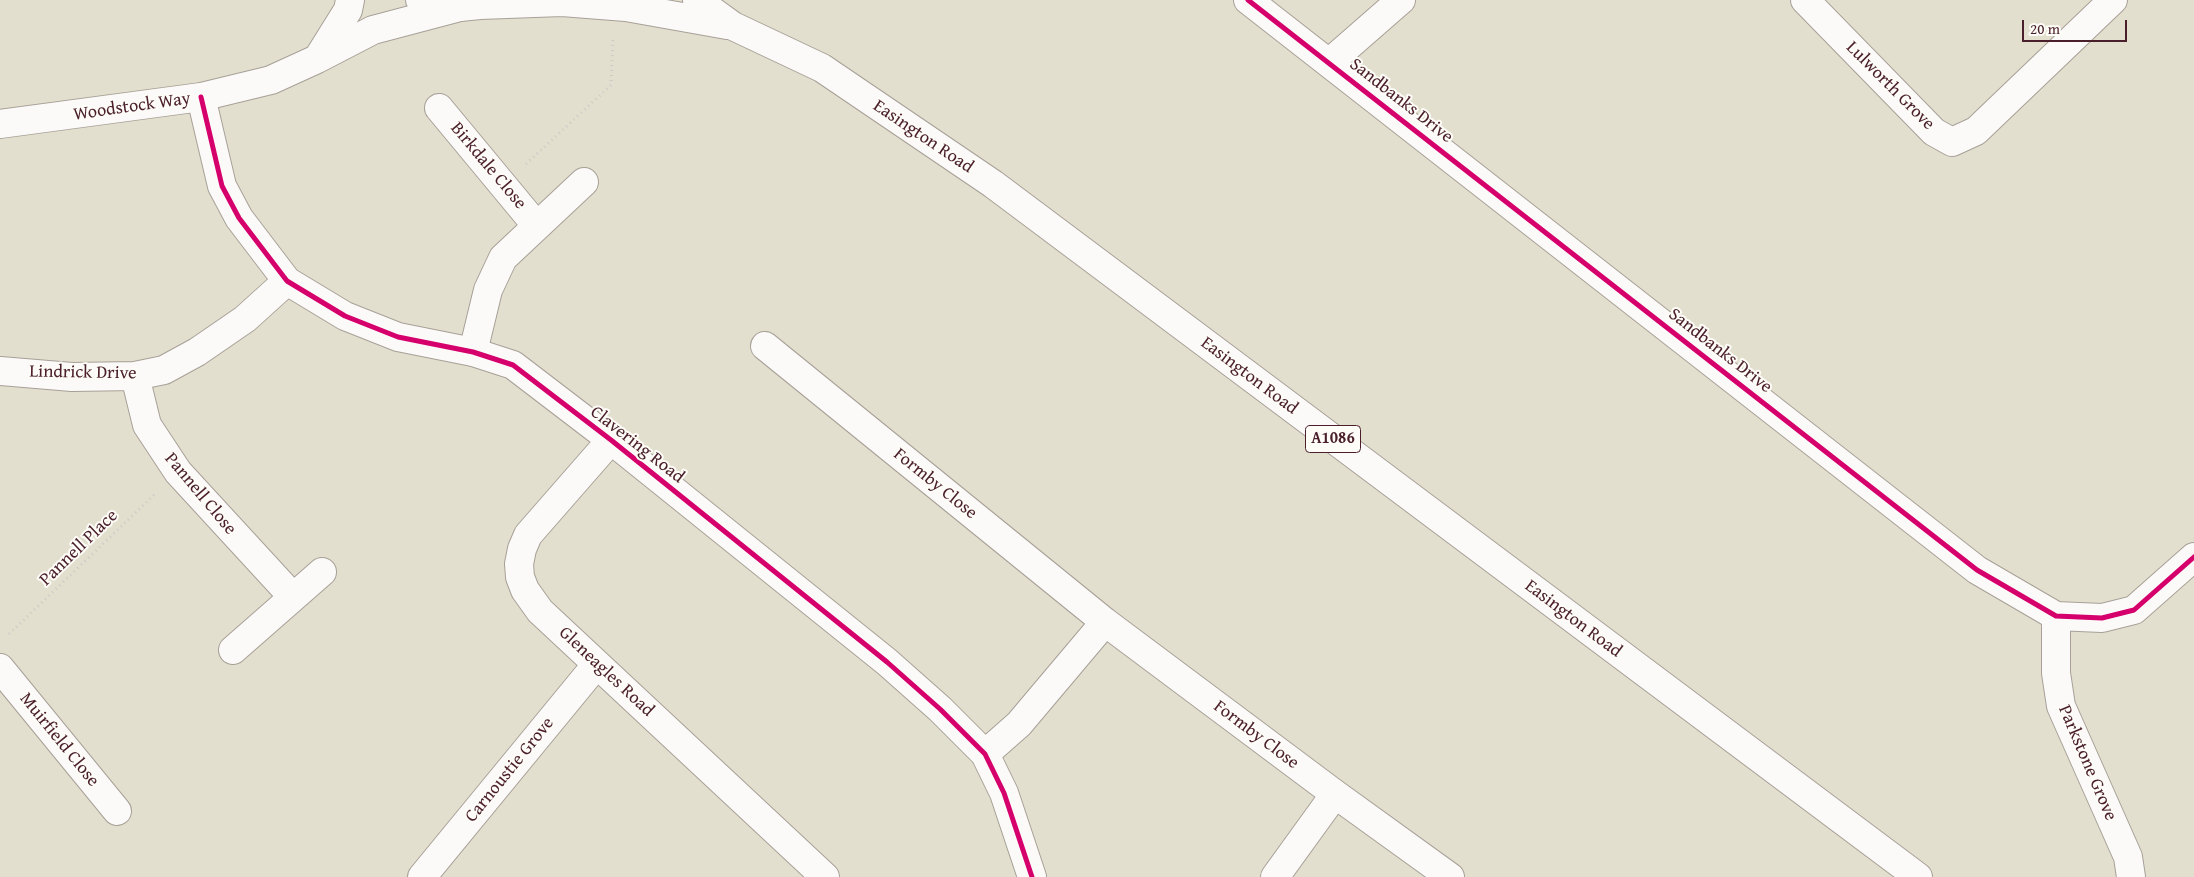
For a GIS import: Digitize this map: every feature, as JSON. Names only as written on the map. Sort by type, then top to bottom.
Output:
[{"type":"street","points":[[317,60],[348,10],[350,0]]},
{"type":"street","points":[[420,0],[477,4]]},
{"type":"street","name":"Easington Road","points":[[697,0],[734,26],[822,68],[993,184],[1918,877]]},
{"type":"street","name":"Sandbanks Drive","points":[[1248,0],[1330,62],[1977,570],[2056,616],[2102,618],[2134,610],[2194,557]]},
{"type":"street","points":[[1330,62],[1401,0]]},
{"type":"street","name":"Lulworth Grove","points":[[1805,0],[1934,132],[1952,142],[1976,131],[2113,0]]},
{"type":"street","name":"Easington Road","points":[[477,4],[562,2],[626,7],[734,26]]},
{"type":"street","name":"Woodstock Way","points":[[0,124],[200,97],[271,80],[317,60],[373,30],[477,4]]},
{"type":"street","name":"Clavering Road","points":[[200,97],[222,186],[239,218],[287,281],[345,316],[398,337],[473,352],[513,365],[611,440],[886,662],[940,709],[986,754],[1004,793],[1032,877]]},
{"type":"street","name":"Birkdale Close","points":[[439,108],[536,225]]},
{"type":"street","name":"Birkdale Close","points":[[473,352],[488,290],[503,258],[584,182]]},
{"type":"street","name":"Lindrick Drive","points":[[0,370],[72,377],[135,376],[164,370],[197,352],[245,319],[287,281]]},
{"type":"street","name":"Formby Close","points":[[765,346],[1105,622],[1450,877]]},
{"type":"street","name":"Pannell Close","points":[[135,376],[146,425],[178,472],[292,597]]},
{"type":"street","name":"Gleneagles Road","points":[[611,440],[528,535],[522,548],[520,578],[531,601],[818,875]]},
{"type":"street","points":[[232,650],[322,572]]},
{"type":"street","name":"Parkstone Grove","points":[[2056,616],[2056,673],[2061,706],[2128,857],[2131,877]]},
{"type":"street","points":[[986,754],[1020,724],[1105,622]]},
{"type":"street","name":"Carnoustie Grove","points":[[422,877],[597,664]]},
{"type":"street","name":"Muirfield Close","points":[[0,668],[117,811]]},
{"type":"street","points":[[1275,877],[1336,794]]},
{"type":"path","points":[[503,185],[611,85],[614,32]]},
{"type":"cycle path","points":[[1248,0],[1977,570],[2056,616],[2102,618],[2134,610],[2194,557]]},
{"type":"cycle path","points":[[201,97],[222,186],[239,218],[287,281],[345,316],[398,337],[473,352],[513,365],[611,440],[887,662],[940,709],[985,754],[1004,793],[1032,877]]}]
